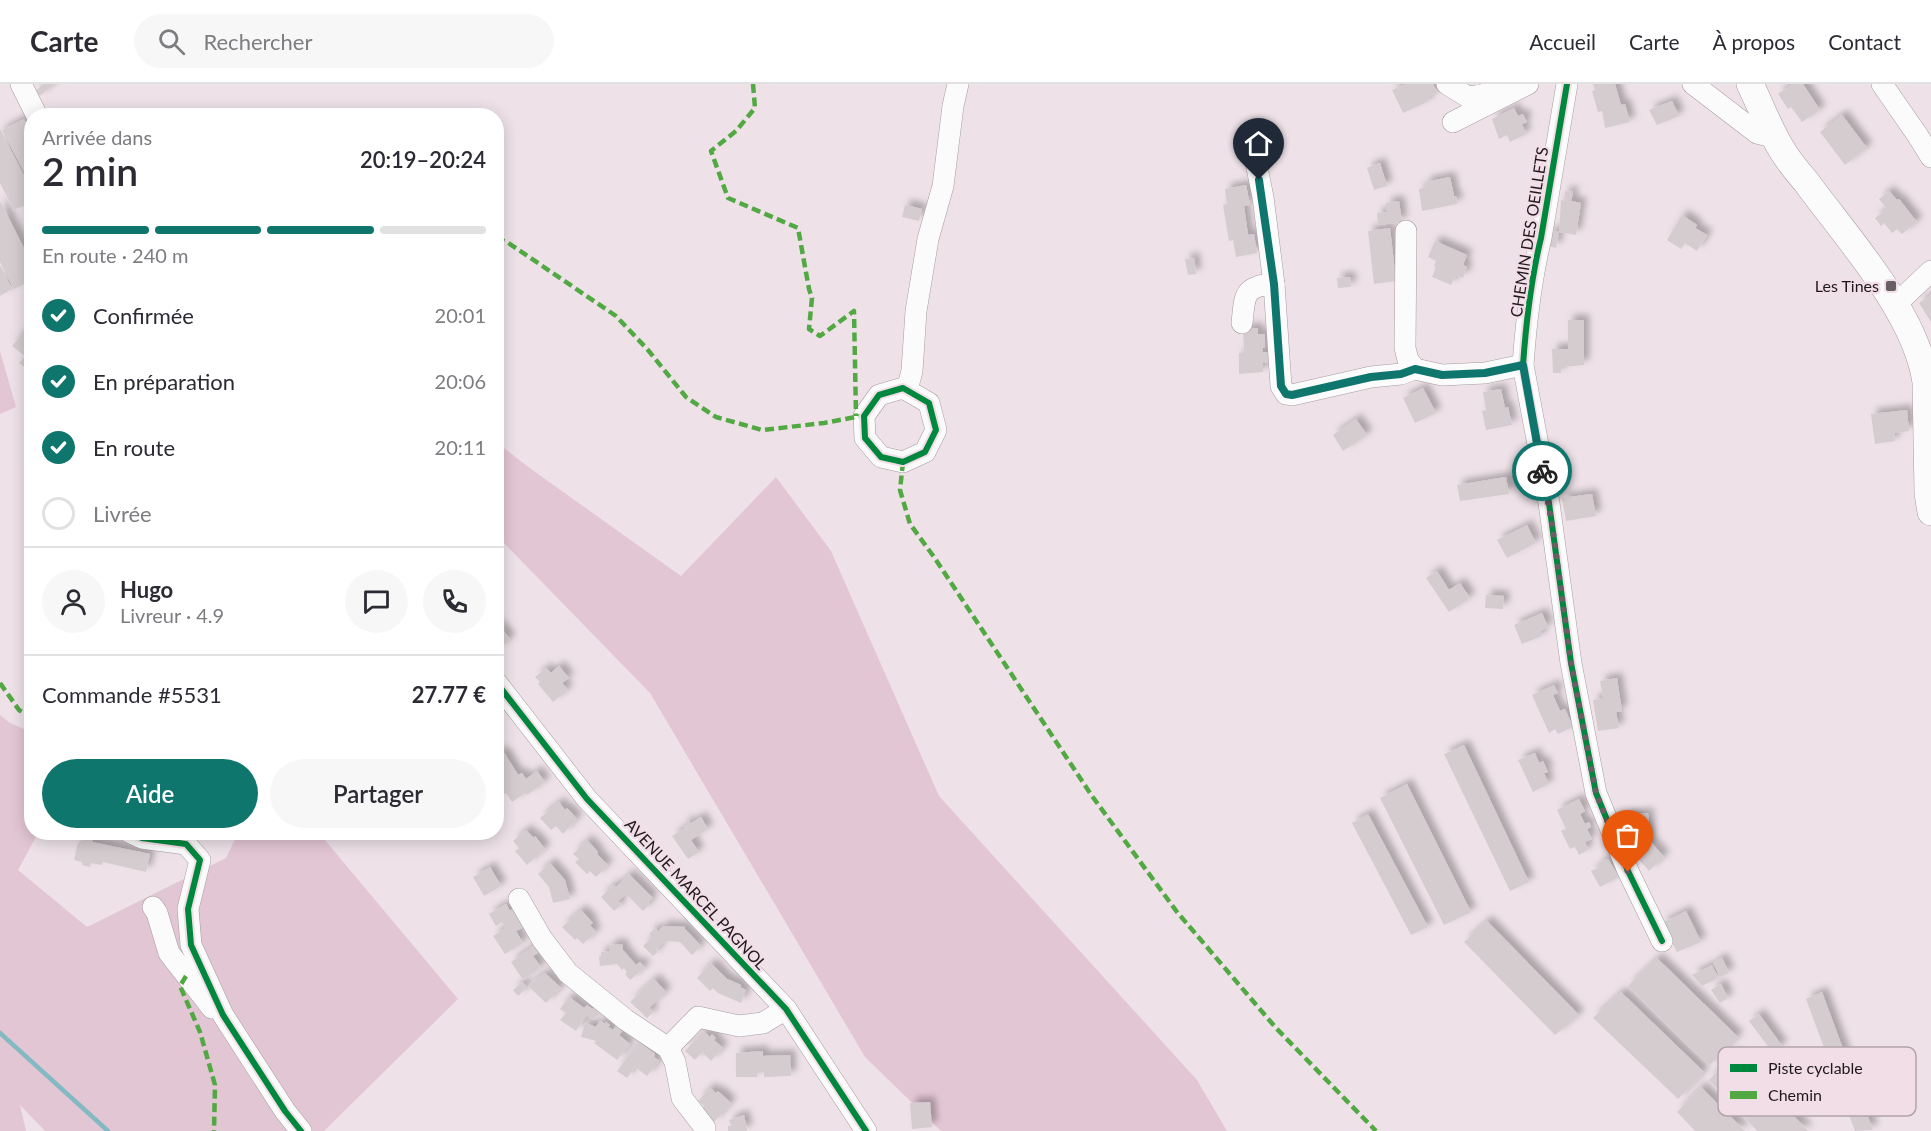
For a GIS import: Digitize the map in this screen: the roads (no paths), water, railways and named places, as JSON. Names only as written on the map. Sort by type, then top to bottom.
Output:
[{"type":"main road","points":[[1750,84],[1782,151],[1868,266],[1894,304],[1915,341],[1924,368],[1927,394],[1928,493],[1931,512]]},
{"type":"street","points":[[21,84],[33,108]]},
{"type":"street","points":[[907,390],[912,370],[916,310],[928,239],[943,186],[958,84]]},
{"type":"street","points":[[1447,84],[1468,97],[1483,95],[1503,84]]},
{"type":"street","points":[[1453,122],[1527,84]]},
{"type":"street","name":"CHEMIN DES OEILLETS","points":[[1568,84],[1537,257],[1523,365],[1549,503],[1571,663],[1596,793],[1628,872],[1662,941]]},
{"type":"street","points":[[1693,84],[1757,133],[1765,135],[1773,132]]},
{"type":"street","points":[[1882,84],[1931,157]]},
{"type":"street","points":[[1256,163],[1263,197],[1274,284],[1281,386],[1286,394],[1292,395],[1371,377],[1401,374],[1415,369],[1442,375],[1485,373],[1523,365]]},
{"type":"street","points":[[1406,231],[1405,348],[1408,360],[1415,369]]},
{"type":"street","points":[[1894,304],[1931,271]]},
{"type":"street","points":[[1242,323],[1244,300],[1251,288],[1274,284]]},
{"type":"street","points":[[1894,304],[1931,286]]},
{"type":"street","name":"AVENUE MARCEL PAGNOL","points":[[504,692],[587,799],[786,1009],[866,1131]]},
{"type":"street","points":[[157,840],[186,844],[200,860],[188,909],[191,945],[224,1015],[285,1111],[301,1131]]},
{"type":"street","points":[[519,899],[542,939],[568,973],[626,1020],[668,1047],[675,1062],[682,1098],[705,1131]]},
{"type":"street","points":[[153,907],[157,913],[169,953],[211,1007],[224,1015]]},
{"type":"street","points":[[668,1047],[698,1017],[739,1026],[763,1023],[786,1009]]},
{"type":"waterway","points":[[0,1033],[108,1131]]},
{"type":"place","name":"Les Tines","points":[[1891,286]]}]
